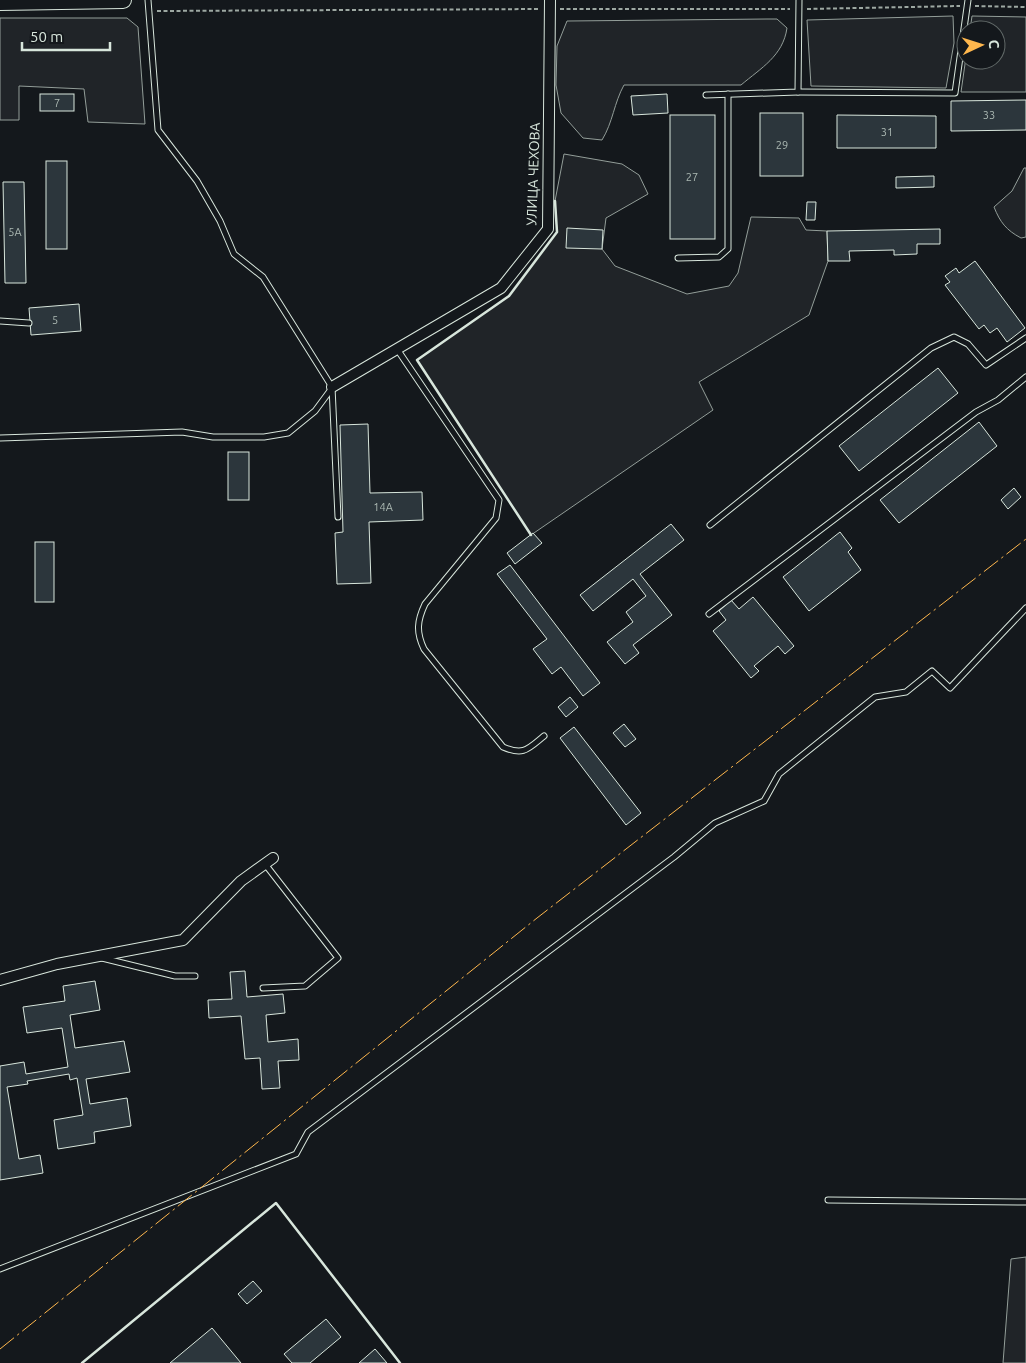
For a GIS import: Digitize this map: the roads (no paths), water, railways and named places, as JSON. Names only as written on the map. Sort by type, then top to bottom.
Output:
[{"type":"main road","points":[[0,2],[122,0]]},
{"type":"street","name":"УЛИЦА ЧЕХОВА","points":[[332,387],[501,288],[548,229],[550,5]]},
{"type":"street","points":[[0,980],[57,964],[183,940],[241,881],[273,858]]},
{"type":"lane","points":[[148,0],[158,130],[197,181],[220,221],[234,254],[263,277],[332,387],[338,517]]},
{"type":"lane","points":[[798,92],[799,0]]},
{"type":"lane","points":[[706,95],[798,92],[955,93],[968,0]]},
{"type":"lane","points":[[678,258],[718,257],[728,249],[728,94]]},
{"type":"lane","points":[[0,321],[29,323]]},
{"type":"lane","points":[[710,525],[931,348],[954,337],[968,344],[986,365],[1026,338]]},
{"type":"lane","points":[[397,348],[499,500],[496,518],[425,604],[418,618],[418,635],[424,649],[503,747],[515,752],[525,751],[544,736]]},
{"type":"lane","points":[[709,614],[976,412],[998,400],[1026,377]]},
{"type":"lane","points":[[0,438],[182,432],[213,437],[264,437],[288,433],[315,411],[332,387]]},
{"type":"lane","points":[[0,1269],[296,1154],[308,1132],[674,857],[715,823],[764,801],[779,774],[875,696],[906,692],[932,671],[950,688],[1026,608]]},
{"type":"lane","points":[[262,988],[305,986],[338,958],[264,864]]},
{"type":"lane","points":[[97,956],[175,976],[195,976]]},
{"type":"lane","points":[[828,1200],[1026,1202]]}]
